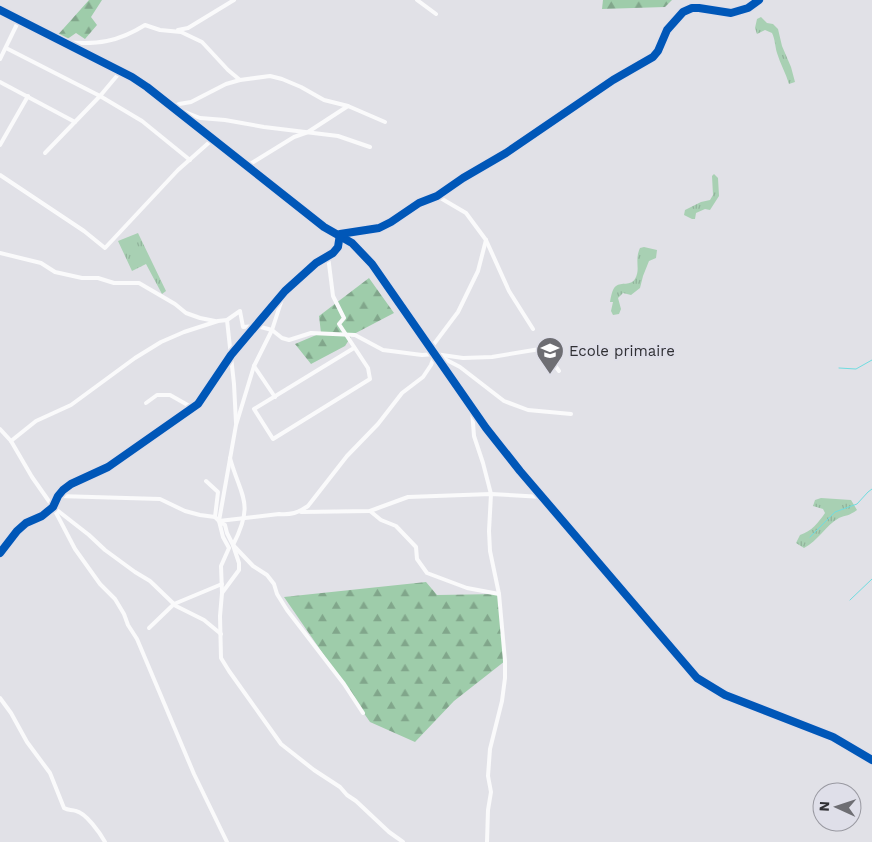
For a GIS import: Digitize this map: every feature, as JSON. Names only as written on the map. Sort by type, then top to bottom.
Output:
[{"type":"street","points":[[168,30],[188,28],[234,0]]},
{"type":"street","points":[[417,0],[436,14]]},
{"type":"street","points":[[340,234],[379,228],[419,202],[437,196],[463,178],[506,153],[612,80],[653,57],[658,51],[667,30],[683,12],[692,8],[699,8],[730,13],[748,8],[759,0]]},
{"type":"street","points":[[0,10],[121,71],[147,87],[324,227],[340,234],[352,243],[372,264],[432,348],[472,410],[542,497],[699,680],[726,695],[833,737],[872,760]]},
{"type":"street","points":[[0,59],[19,20]]},
{"type":"street","points":[[63,42],[86,44],[105,42],[126,35],[145,25],[181,32],[202,42],[240,80]]},
{"type":"street","points":[[6,48],[100,96],[142,121],[190,160]]},
{"type":"street","points":[[45,153],[100,96],[121,71]]},
{"type":"street","points":[[173,107],[191,102],[226,84],[270,76],[288,82],[324,100],[348,106],[385,122]]},
{"type":"street","points":[[0,82],[75,122]]},
{"type":"street","points":[[0,145],[28,96]]},
{"type":"street","points":[[248,166],[294,137],[308,132],[348,106]]},
{"type":"street","points":[[173,107],[200,118],[338,136],[370,147]]},
{"type":"street","points":[[0,175],[84,231],[106,248],[190,160],[213,139]]},
{"type":"street","points":[[437,196],[466,213],[486,240],[510,291],[533,329]]},
{"type":"street","points":[[0,553],[26,523],[42,516],[53,507],[63,490],[71,484],[108,467],[193,408],[203,398],[231,355],[285,292],[316,263],[338,247],[340,234]]},
{"type":"street","points":[[432,348],[458,312],[478,271],[486,240]]},
{"type":"street","points":[[0,253],[41,263],[55,272],[82,278],[98,278],[114,283],[139,283],[186,312],[200,318],[218,321]]},
{"type":"street","points":[[328,256],[333,296],[344,318],[339,324],[368,368],[370,379],[273,439],[254,409],[354,348]]},
{"type":"street","points":[[285,292],[272,330],[254,366],[236,425],[230,458],[219,521],[223,537],[229,548],[221,566],[221,658],[281,744],[314,770],[340,787],[389,832],[403,842]]},
{"type":"street","points":[[12,441],[36,421],[71,404],[135,358],[161,342],[184,332],[227,320],[240,311],[243,327],[257,326],[272,330],[282,338],[289,340],[311,333],[355,335],[383,350],[462,358],[484,358],[540,349],[545,352],[559,371]]},
{"type":"street","points":[[227,320],[234,384],[236,425]]},
{"type":"street","points":[[435,354],[460,367],[504,401],[528,410],[571,414]]},
{"type":"street","points":[[299,512],[308,506],[347,456],[378,424],[402,393],[424,377],[435,354]]},
{"type":"street","points":[[254,366],[275,397]]},
{"type":"street","points":[[146,403],[157,395],[170,395],[193,408]]},
{"type":"street","points":[[472,410],[474,436],[491,494],[489,513],[490,541],[500,594],[505,678],[502,701],[490,749],[488,776],[491,792],[488,810],[488,842]]},
{"type":"street","points":[[0,429],[12,441],[32,477],[53,507],[75,549],[100,584],[115,599],[124,614],[128,625],[137,639],[194,774],[226,842]]},
{"type":"street","points":[[230,458],[245,501],[245,518],[233,545]]},
{"type":"street","points":[[206,481],[218,492],[215,517]]},
{"type":"street","points":[[219,521],[279,514],[289,515],[299,512],[370,511],[408,497],[491,494],[542,497]]},
{"type":"street","points":[[58,496],[160,499],[185,511],[215,517],[225,525],[239,563],[239,570],[222,593]]},
{"type":"street","points":[[53,507],[105,550],[150,582],[174,604],[204,620],[220,634]]},
{"type":"street","points":[[370,511],[381,520],[396,526],[416,547],[417,559],[428,573],[467,588],[500,594]]},
{"type":"street","points":[[233,545],[253,566],[267,575],[274,584],[277,594],[287,610],[344,684],[363,713]]},
{"type":"street","points":[[148,628],[174,604],[222,584]]},
{"type":"street","points":[[0,698],[11,713],[27,742],[50,773],[64,808],[77,811],[83,815],[105,842]]},
{"type":"green space","points":[[89,0],[102,0],[91,17],[97,25],[85,39],[76,33],[63,42],[55,38]]},
{"type":"green space","points":[[603,0],[672,0],[665,7],[602,9]]},
{"type":"green space","points":[[761,17],[778,29],[795,82],[789,84],[778,57],[772,33],[765,30],[757,34],[755,28],[757,19]]},
{"type":"green space","points":[[714,174],[718,178],[719,196],[710,210],[705,209],[696,213],[695,219],[684,215],[685,210],[710,200],[713,195],[712,176]]},
{"type":"green space","points":[[138,233],[166,291],[162,294],[146,264],[132,271],[118,241]]},
{"type":"green space","points":[[640,248],[657,250],[656,258],[649,261],[640,288],[631,295],[623,293],[618,298],[621,309],[619,314],[613,315],[611,311],[613,302],[610,302],[612,293],[616,286],[635,279],[637,275],[638,253]]},
{"type":"green space","points":[[369,278],[394,313],[352,335],[345,346],[311,364],[295,344],[321,333],[319,316]]},
{"type":"green space","points":[[821,498],[851,500],[857,510],[834,521],[804,548],[796,543],[800,535],[814,526],[825,513],[823,509],[813,506],[815,500]]},
{"type":"green space","points":[[426,582],[437,595],[499,594],[505,661],[454,701],[415,742],[370,722],[284,597]]},
{"type":"waterway","points":[[839,368],[856,369],[872,360]]},
{"type":"waterway","points":[[810,537],[835,512],[857,504],[872,489]]},
{"type":"waterway","points":[[850,600],[872,579]]},
{"type":"cycle path","points":[[0,553],[17,531],[26,523],[42,516],[53,507],[63,490],[71,484],[108,467],[198,404],[231,355],[285,291],[316,263],[333,253],[338,247],[340,234],[379,228],[419,203],[437,196],[463,178],[506,153],[613,80],[653,57],[658,51],[667,30],[683,12],[692,8],[699,8],[731,13],[748,8],[759,0]]},
{"type":"cycle path","points":[[0,10],[132,77],[324,227],[352,243],[372,264],[486,428],[520,471],[697,678],[725,695],[833,737],[872,760]]},
{"type":"place","name":"Ecole primaire","points":[[550,375]]}]
